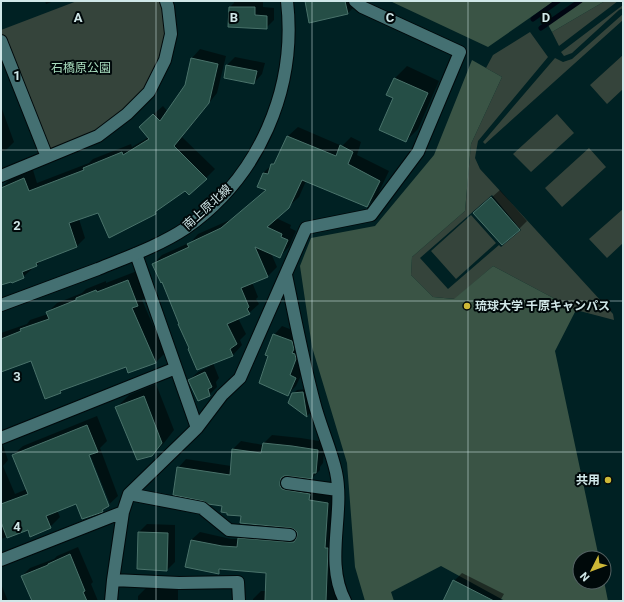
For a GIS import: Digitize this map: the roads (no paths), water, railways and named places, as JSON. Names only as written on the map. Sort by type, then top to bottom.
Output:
[{"type":"street","points":[[1,176],[98,136],[127,114],[149,92],[165,60],[171,34],[166,1]]},
{"type":"street","name":"南上原北線","points":[[1,305],[136,254],[170,237],[185,228],[200,216],[232,186],[257,151],[267,132],[281,90],[288,52],[290,30],[287,1]]},
{"type":"street","points":[[111,601],[123,512],[129,494],[197,428],[222,395],[240,378],[306,228],[371,214],[418,152],[460,52],[362,7],[355,1]]},
{"type":"street","points":[[1,41],[47,157]]},
{"type":"street","points":[[136,254],[197,428]]},
{"type":"street","points":[[286,275],[313,396],[336,472],[338,490],[335,566],[340,592],[345,601]]},
{"type":"street","points":[[1,438],[176,368]]},
{"type":"street","points":[[287,483],[338,490]]},
{"type":"street","points":[[129,494],[202,508],[229,530],[290,535]]},
{"type":"street","points":[[1,560],[123,512]]},
{"type":"street","points":[[113,580],[179,583],[238,582],[239,601]]},
{"type":"waterway","points":[[533,19],[558,1]]},
{"type":"waterway","points":[[541,28],[580,1]]},
{"type":"place","name":"琉球大学 千原キャンパス","points":[[467,306]]},
{"type":"place","name":"共用","points":[[608,480]]},
{"type":"park label","name":"石橋原公園","points":[[81,68]]}]
